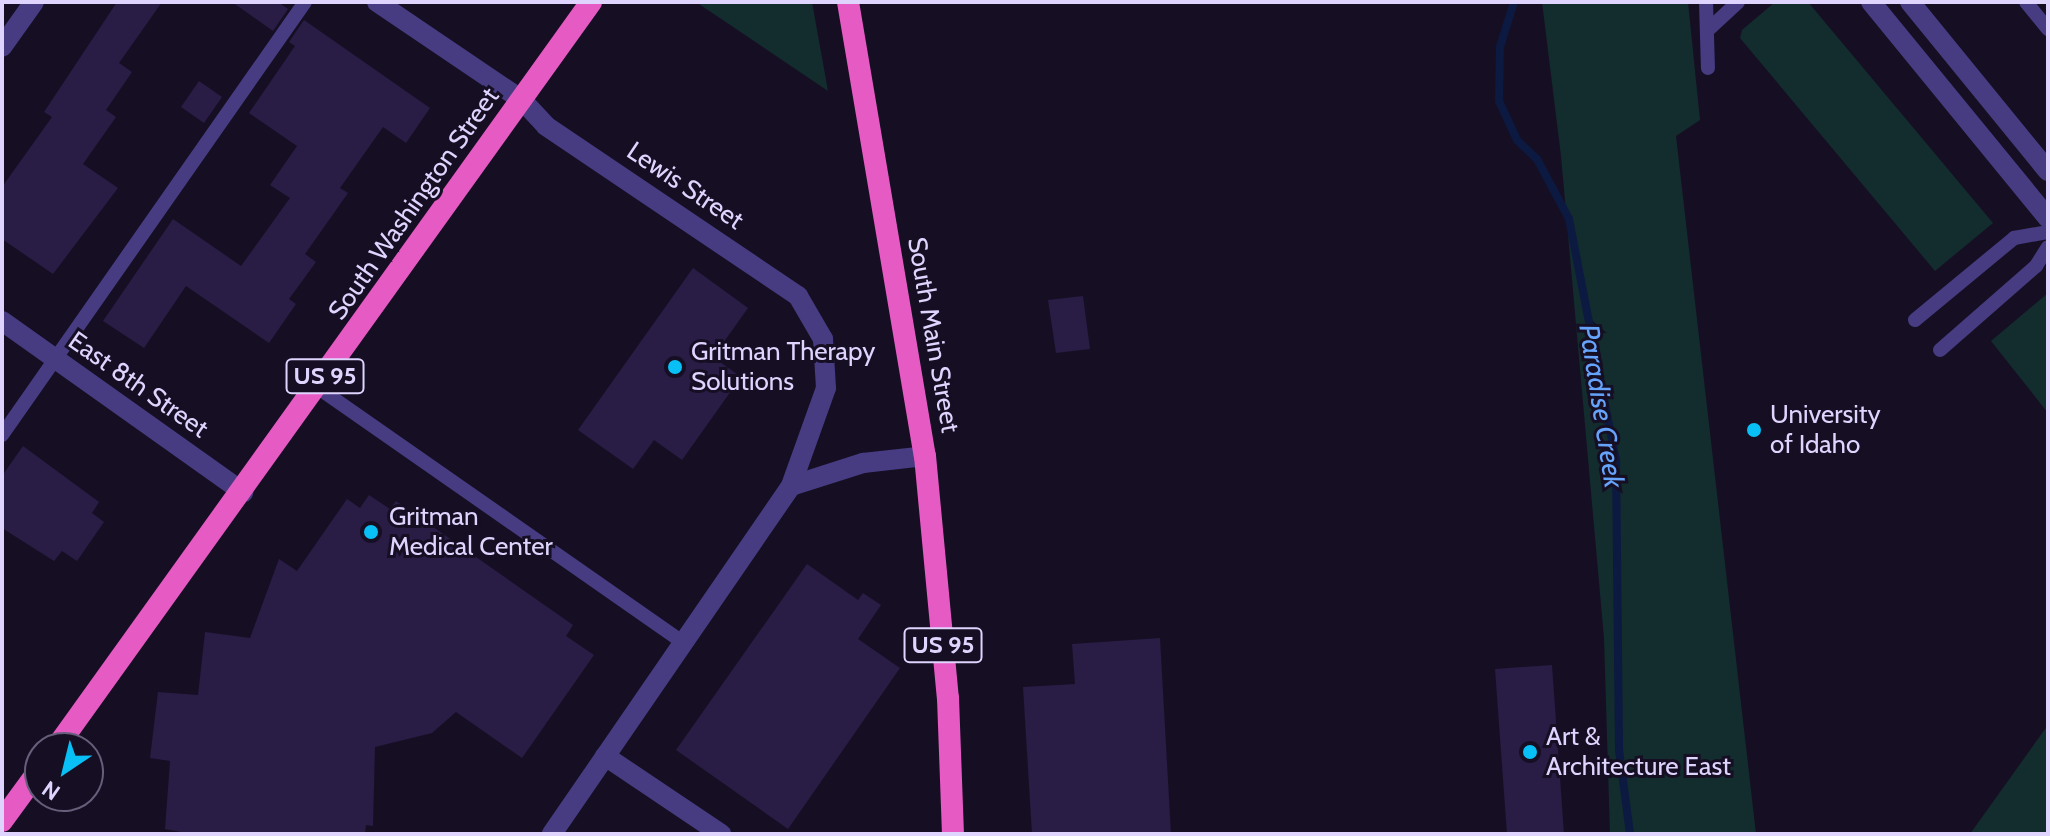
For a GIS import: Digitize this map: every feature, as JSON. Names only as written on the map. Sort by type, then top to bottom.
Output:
[{"type":"highway","name":"South Washington Street","points":[[68,732],[243,492],[591,2]]},
{"type":"highway","name":"South Main Street","points":[[848,2],[925,456]]},
{"type":"highway","name":"US 95","points":[[925,456],[948,698],[953,834]]},
{"type":"highway","points":[[2,821],[24,791]]},
{"type":"street","points":[[2,47],[34,2]]},
{"type":"street","name":"Lewis Street","points":[[377,2],[522,100],[546,126],[633,181],[807,307],[823,339],[826,388],[791,486]]},
{"type":"street","points":[[1871,2],[2048,218]]},
{"type":"street","points":[[1910,2],[2048,171]]},
{"type":"street","name":"East 8th Street","points":[[2,321],[243,492]]},
{"type":"street","name":"South Main Street","points":[[791,486],[863,463],[925,456]]},
{"type":"street","points":[[552,834],[791,486]]},
{"type":"street","points":[[605,756],[721,834]]},
{"type":"lane","points":[[2,435],[305,2]]},
{"type":"lane","points":[[1706,2],[1708,68]]},
{"type":"lane","points":[[1708,30],[1738,2]]},
{"type":"lane","points":[[2026,2],[2048,29]]},
{"type":"lane","points":[[1915,320],[2014,238],[2048,232]]},
{"type":"lane","points":[[1940,350],[2036,266],[2048,247]]},
{"type":"lane","points":[[317,387],[683,642]]},
{"type":"green space","points":[[696,2],[812,2],[828,91]]},
{"type":"green space","points":[[1542,2],[1688,2],[1700,120],[1676,136],[1756,834],[1610,834],[1604,638],[1561,156]]},
{"type":"green space","points":[[1775,2],[1808,2],[1993,223],[1935,271],[1740,38],[1742,30]]},
{"type":"green space","points":[[2048,293],[2048,413],[1991,341]]},
{"type":"green space","points":[[2048,725],[2048,834],[1970,834]]},
{"type":"building","points":[[117,2],[162,2],[119,63],[132,72],[106,110],[116,117],[83,164],[118,188],[53,274],[2,239],[2,187],[52,117],[44,112]]},
{"type":"building","points":[[232,2],[278,2],[288,9],[273,31]]},
{"type":"building","points":[[304,20],[430,108],[406,143],[383,127],[340,188],[348,193],[305,254],[316,262],[289,299],[296,304],[269,343],[186,286],[144,348],[103,321],[173,219],[241,266],[290,198],[270,185],[297,146],[249,113],[295,46],[289,42]]},
{"type":"building","points":[[199,81],[222,97],[204,123],[181,107]]},
{"type":"building","name":"Gritman Therapy Solutions","points":[[693,268],[748,308],[713,357],[741,377],[682,460],[654,440],[633,469],[578,430]]},
{"type":"building","points":[[1083,296],[1090,349],[1056,353],[1048,300]]},
{"type":"building","points":[[23,446],[99,502],[92,513],[104,522],[77,561],[62,551],[54,561],[2,528],[2,476]]},
{"type":"building","name":"Gritman Medical Center","points":[[369,495],[390,509],[396,501],[573,625],[566,636],[594,655],[522,758],[456,712],[432,733],[375,747],[373,826],[366,825],[365,834],[192,834],[165,829],[170,761],[150,758],[158,692],[198,695],[205,632],[250,638],[279,559],[297,571],[347,499],[360,508]]},
{"type":"building","points":[[807,564],[858,600],[863,593],[881,605],[858,639],[900,668],[788,829],[676,750]]},
{"type":"building","points":[[1160,638],[1171,834],[1032,834],[1023,687],[1075,684],[1072,644]]},
{"type":"building","name":"Art & Architecture East","points":[[1552,665],[1564,834],[1507,834],[1495,669]]},
{"type":"waterway","name":"Paradise Creek","points":[[1514,2],[1500,47],[1499,101],[1517,140],[1537,159],[1569,219],[1616,461],[1619,750],[1630,834]]},
{"type":"place","name":"Gritman Therapy Solutions","points":[[675,367]]},
{"type":"place","name":"University of Idaho","points":[[1754,430]]},
{"type":"place","name":"Gritman Medical Center","points":[[371,532]]},
{"type":"place","name":"Art & Architecture East","points":[[1530,752]]}]
